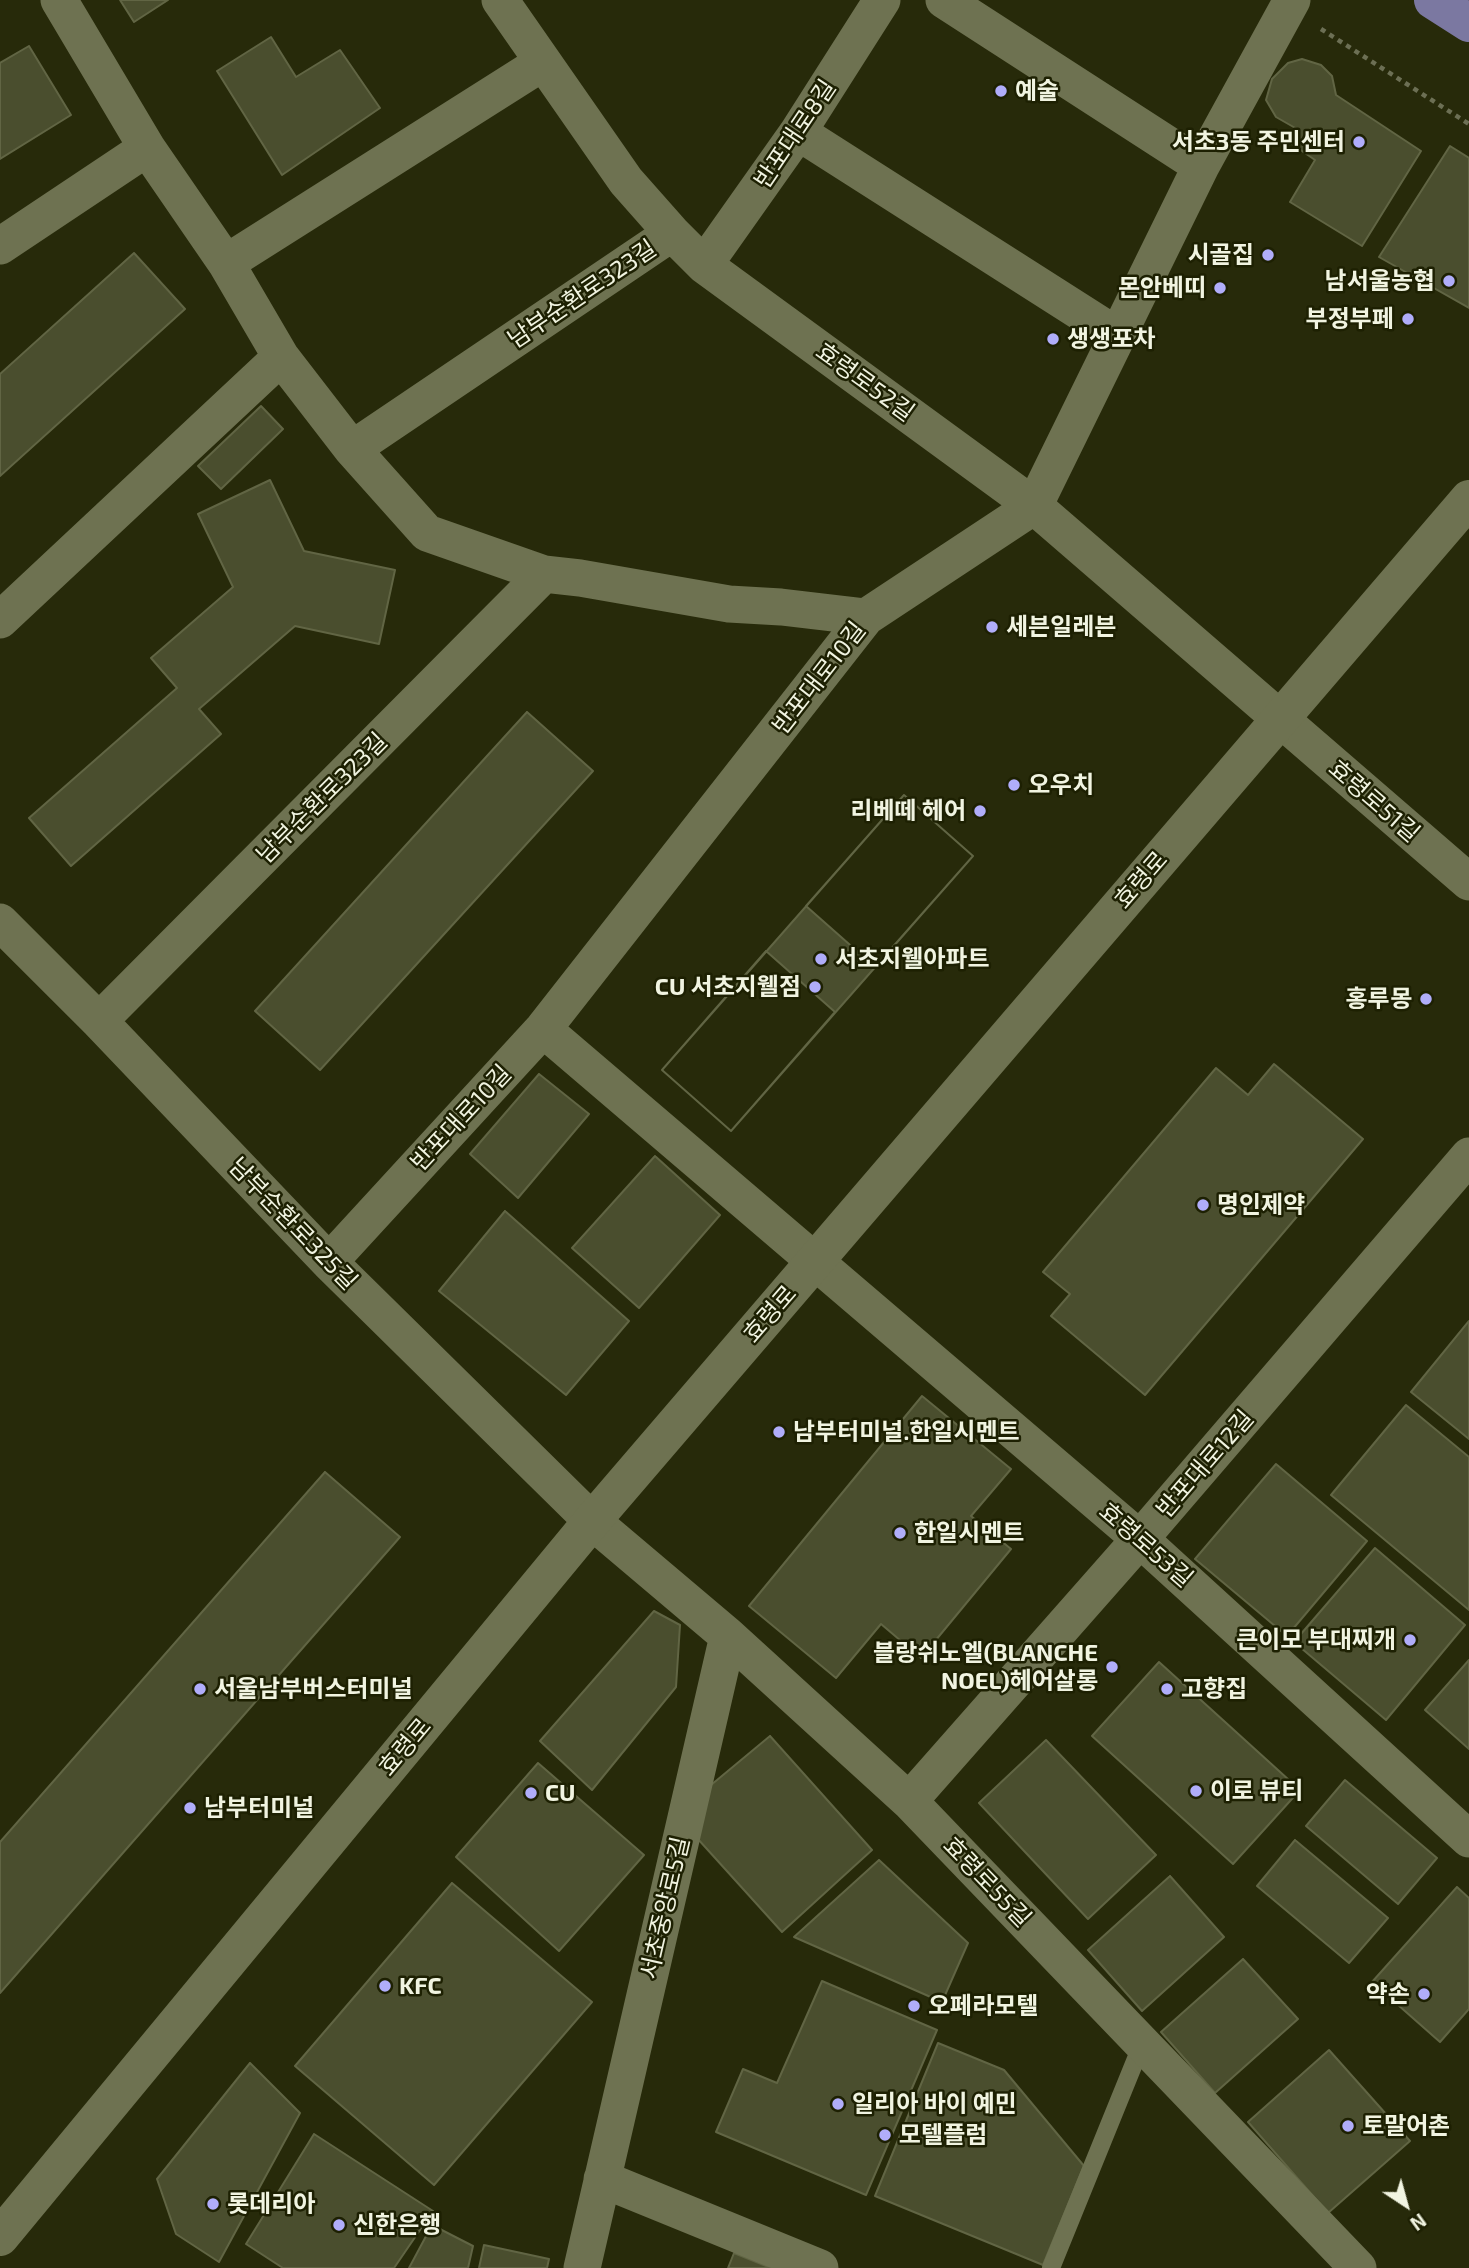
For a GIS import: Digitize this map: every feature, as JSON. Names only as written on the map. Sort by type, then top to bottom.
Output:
[{"type":"main road","points":[[1433,0],[1469,23]]},
{"type":"main road","name":"효령로","points":[[0,2237],[592,1521],[1469,499]]},
{"type":"street","points":[[59,0],[148,148],[226,263],[281,357],[352,449],[427,533],[544,574],[729,604],[781,607],[866,618]]},
{"type":"street","name":"효령로52길","points":[[500,0],[626,181],[704,265],[1034,506],[1279,719]]},
{"type":"street","name":"반포대로8길","points":[[704,265],[798,132],[882,0]]},
{"type":"street","points":[[944,0],[1201,166]]},
{"type":"street","points":[[1034,506],[1201,166],[1290,4]]},
{"type":"street","points":[[226,263],[542,63]]},
{"type":"street","points":[[798,132],[1118,336]]},
{"type":"street","points":[[0,246],[148,148]]},
{"type":"street","name":"남부순환로323길","points":[[352,449],[672,233]]},
{"type":"street","points":[[0,620],[281,357]]},
{"type":"street","name":"반포대로10길","points":[[329,1262],[543,1029],[866,618],[1034,506]]},
{"type":"street","name":"남부순환로323길","points":[[99,1021],[544,574]]},
{"type":"street","name":"효령로51길","points":[[1279,719],[1469,882]]},
{"type":"street","name":"남부순환로325길","points":[[0,922],[99,1021],[329,1262],[592,1521]]},
{"type":"street","name":"효령로","points":[[543,1029],[815,1262]]},
{"type":"street","name":"반포대로12길","points":[[909,1801],[1140,1539],[1469,1156]]},
{"type":"street","name":"효령로53길","points":[[815,1262],[1140,1539],[1469,1839]]},
{"type":"street","name":"효령로55길","points":[[592,1521],[728,1636],[909,1801],[1358,2268]]},
{"type":"street","name":"서초중앙로5길","points":[[582,2268],[728,1636]]},
{"type":"street","points":[[602,2179],[820,2268]]},
{"type":"lane","points":[[1051,2268],[1142,2044]]},
{"type":"path","points":[[1290,4],[1469,124]]},
{"type":"building","points":[[120,0],[168,0],[134,22]]},
{"type":"building","points":[[271,37],[296,77],[340,50],[380,108],[282,175],[217,71]]},
{"type":"building","points":[[29,46],[71,115],[0,159],[0,63]]},
{"type":"building","points":[[1302,59],[1321,65],[1332,76],[1336,95],[1421,151],[1362,246],[1290,202],[1315,160],[1289,142],[1297,129],[1276,117],[1266,100],[1272,79],[1288,63]]},
{"type":"building","points":[[1450,146],[1469,158],[1469,308],[1379,257]]},
{"type":"building","points":[[134,253],[185,309],[0,476],[0,374]]},
{"type":"building","points":[[261,406],[283,429],[221,489],[198,466]]},
{"type":"building","points":[[270,480],[304,551],[395,570],[379,644],[295,626],[199,709],[221,734],[71,866],[29,818],[177,688],[151,658],[233,587],[198,514]]},
{"type":"building","points":[[527,712],[593,771],[320,1070],[255,1011]]},
{"type":"building","name":"서초지웰아파트","points":[[904,795],[973,856],[731,1131],[662,1070]]},
{"type":"building","points":[[904,795],[973,856],[875,967],[806,906]]},
{"type":"building","points":[[766,951],[835,1012],[731,1131],[662,1070]]},
{"type":"building","name":"명인제약","points":[[1274,1064],[1363,1139],[1145,1395],[1051,1316],[1070,1294],[1043,1272],[1216,1068],[1248,1095]]},
{"type":"building","points":[[539,1074],[589,1114],[518,1198],[470,1154]]},
{"type":"building","points":[[655,1156],[720,1215],[639,1308],[572,1248]]},
{"type":"building","points":[[505,1211],[629,1321],[566,1395],[439,1291]]},
{"type":"building","points":[[1469,1321],[1469,1439],[1411,1392]]},
{"type":"building","name":"한일시멘트","points":[[922,1396],[1011,1469],[971,1516],[1011,1549],[921,1658],[881,1624],[836,1678],[749,1606]]},
{"type":"building","points":[[1406,1405],[1469,1457],[1469,1610],[1331,1495]]},
{"type":"building","points":[[1276,1464],[1367,1541],[1287,1636],[1195,1559]]},
{"type":"building","name":"서울남부버스터미널","points":[[325,1472],[400,1537],[0,1993],[0,1842]]},
{"type":"building","points":[[1375,1548],[1465,1625],[1386,1720],[1294,1642]]},
{"type":"building","points":[[654,1611],[680,1625],[676,1687],[592,1790],[540,1741]]},
{"type":"building","points":[[1469,1660],[1469,1749],[1425,1710]]},
{"type":"building","points":[[1159,1662],[1300,1790],[1233,1864],[1092,1736]]},
{"type":"building","points":[[770,1736],[872,1850],[782,1932],[697,1838],[705,1790]]},
{"type":"building","points":[[1046,1740],[1156,1855],[1088,1919],[979,1803]]},
{"type":"building","points":[[538,1763],[644,1855],[559,1951],[456,1857]]},
{"type":"building","points":[[1345,1780],[1437,1858],[1398,1904],[1306,1826]]},
{"type":"building","points":[[1295,1840],[1388,1918],[1349,1963],[1257,1886]]},
{"type":"building","points":[[879,1860],[968,1943],[942,2002],[794,1937]]},
{"type":"building","points":[[1170,1876],[1224,1937],[1142,2011],[1088,1950]]},
{"type":"building","points":[[452,1883],[592,2002],[434,2185],[295,2066]]},
{"type":"building","points":[[1457,1887],[1469,1898],[1469,2009],[1440,2042],[1372,1982]]},
{"type":"building","points":[[1243,1959],[1298,2019],[1215,2093],[1161,2032]]},
{"type":"building","points":[[822,1981],[937,2030],[866,2195],[716,2132],[743,2069],[777,2083]]},
{"type":"building","points":[[938,2043],[1004,2070],[1084,2166],[1043,2265],[875,2196]]},
{"type":"building","points":[[1329,2050],[1410,2141],[1328,2213],[1248,2122]]},
{"type":"building","points":[[250,2063],[300,2113],[219,2262],[176,2234],[157,2179]]},
{"type":"building","points":[[314,2134],[433,2211],[394,2268],[283,2268],[246,2244]]},
{"type":"building","points":[[432,2225],[473,2246],[468,2268],[409,2268]]},
{"type":"building","points":[[484,2245],[549,2259],[547,2268],[479,2268]]},
{"type":"building","points":[[734,2253],[771,2268],[728,2268]]},
{"type":"place","name":"예술","points":[[1001,91]]},
{"type":"place","name":"서초3동 주민센터","points":[[1359,142]]},
{"type":"place","name":"시골집","points":[[1268,255]]},
{"type":"place","name":"남서울농협","points":[[1449,281]]},
{"type":"place","name":"몬안베띠","points":[[1220,288]]},
{"type":"place","name":"부정부페","points":[[1408,319]]},
{"type":"place","name":"생생포차","points":[[1053,339]]},
{"type":"place","name":"세븐일레븐","points":[[992,627]]},
{"type":"place","name":"오우치","points":[[1014,785]]},
{"type":"place","name":"리베떼 헤어","points":[[980,811]]},
{"type":"place","name":"서초지웰아파트","points":[[821,959]]},
{"type":"place","name":"CU 서초지웰점","points":[[815,987]]},
{"type":"place","name":"홍루몽","points":[[1426,999]]},
{"type":"place","name":"명인제약","points":[[1203,1205]]},
{"type":"place","name":"남부터미널.한일시멘트","points":[[779,1432]]},
{"type":"place","name":"한일시멘트","points":[[900,1533]]},
{"type":"place","name":"큰이모 부대찌개","points":[[1410,1640]]},
{"type":"place","name":"블랑쉬노엘(BLANCHE NOEL)헤어살롱","points":[[1112,1667]]},
{"type":"place","name":"서울남부버스터미널","points":[[200,1689]]},
{"type":"place","name":"고향집","points":[[1167,1689]]},
{"type":"place","name":"이로 뷰티","points":[[1196,1791]]},
{"type":"place","name":"CU","points":[[531,1793]]},
{"type":"place","name":"남부터미널","points":[[190,1808]]},
{"type":"place","name":"KFC","points":[[385,1986]]},
{"type":"place","name":"약손","points":[[1424,1994]]},
{"type":"place","name":"오페라모텔","points":[[914,2006]]},
{"type":"place","name":"일리아 바이 예민","points":[[838,2104]]},
{"type":"place","name":"토말어촌","points":[[1348,2126]]},
{"type":"place","name":"모텔플럼","points":[[885,2135]]},
{"type":"place","name":"롯데리아","points":[[213,2204]]},
{"type":"place","name":"신한은행","points":[[339,2225]]}]
